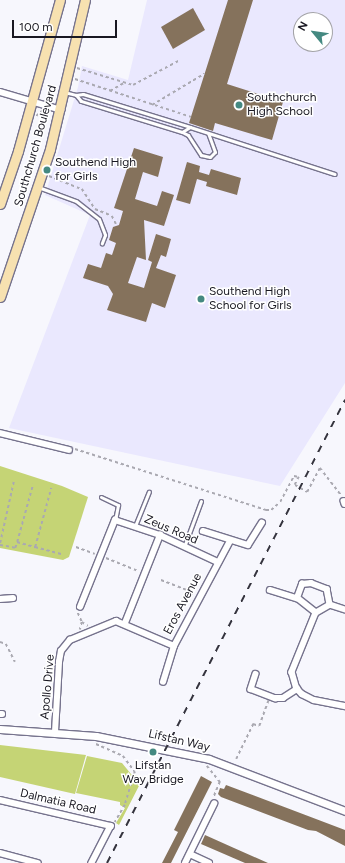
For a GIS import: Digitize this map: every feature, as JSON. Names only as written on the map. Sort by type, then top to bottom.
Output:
[{"type":"main road","name":"Southchurch Boulevard","points":[[0,204],[33,102],[60,0]]},
{"type":"main road","name":"Southchurch Boulevard","points":[[0,297],[42,174],[71,66],[85,0]]},
{"type":"street","points":[[0,92],[60,110]]},
{"type":"street","points":[[0,433],[69,450]]},
{"type":"street","points":[[80,607],[116,520]]},
{"type":"street","name":"Zeus Road","points":[[116,520],[160,536],[218,562]]},
{"type":"street","points":[[203,531],[230,541],[248,545],[251,543],[262,523]]},
{"type":"street","points":[[160,536],[125,622],[174,646]]},
{"type":"street","name":"Eros Avenue","points":[[163,682],[174,646],[230,541]]},
{"type":"street","points":[[296,598],[302,584],[311,583],[327,589],[330,605]]},
{"type":"street","points":[[270,590],[296,598],[316,613]]},
{"type":"street","points":[[0,599],[13,598]]},
{"type":"street","points":[[345,610],[330,605],[316,613],[293,665],[297,689],[308,698],[345,706]]},
{"type":"street","name":"Apollo Drive","points":[[55,732],[61,651],[70,640],[81,634],[116,621],[125,622]]},
{"type":"street","points":[[256,674],[251,690],[270,696],[283,698],[297,689]]},
{"type":"street","name":"Lifstan Way","points":[[0,728],[96,736],[209,759],[345,811]]},
{"type":"street","name":"Dalmatia Road","points":[[0,800],[111,826]]},
{"type":"street","points":[[185,863],[214,804]]},
{"type":"street","points":[[92,863],[111,826]]},
{"type":"street","points":[[0,854],[38,863]]},
{"type":"street","points":[[190,854],[209,863]]},
{"type":"lane","points":[[64,92],[76,95],[83,94],[335,174]]},
{"type":"lane","points":[[76,95],[81,101],[182,132],[188,135],[201,155],[210,157],[216,152],[208,133]]},
{"type":"lane","points":[[182,132],[190,127]]},
{"type":"lane","points":[[38,187],[76,201],[99,219],[105,235],[102,242]]},
{"type":"lane","points":[[135,526],[149,492]]},
{"type":"lane","points":[[100,497],[118,505],[116,520]]},
{"type":"lane","points":[[184,547],[201,501]]},
{"type":"path","points":[[71,66],[133,85],[180,60]]},
{"type":"path","points":[[152,104],[204,74]]},
{"type":"path","points":[[68,78],[191,117]]},
{"type":"path","points":[[110,91],[125,83]]},
{"type":"path","points":[[33,115],[36,116],[43,110],[47,112]]},
{"type":"path","points":[[42,174],[82,190],[96,209],[112,216],[116,224]]},
{"type":"path","points":[[69,450],[77,449],[266,510],[271,510],[280,502],[294,476],[299,477],[295,485],[307,492],[320,468],[345,503]]},
{"type":"path","points":[[14,482],[0,545],[15,548],[18,542],[33,484]]},
{"type":"path","points":[[35,547],[51,488]]},
{"type":"path","points":[[18,542],[61,554]]},
{"type":"path","points":[[76,547],[145,573]]},
{"type":"path","points":[[161,580],[192,592],[198,601]]},
{"type":"path","points":[[80,607],[78,613],[82,622],[88,624],[90,630]]},
{"type":"path","points":[[81,634],[79,628],[82,622]]},
{"type":"path","points":[[0,642],[6,644],[15,662]]},
{"type":"path","points":[[236,759],[253,724],[259,726],[270,696]]},
{"type":"path","points":[[95,743],[123,756],[135,772],[125,804],[111,826]]},
{"type":"path","points":[[209,759],[206,766],[220,782],[211,802],[214,804]]},
{"type":"shaded area","name":"Southend High School for Girls","points":[[147,0],[345,0],[345,383],[280,486],[9,428],[90,215],[45,195],[78,87],[82,66],[128,80]]},
{"type":"green space","points":[[0,466],[62,486],[88,497],[69,557],[63,560],[0,548]]},
{"type":"green space","points":[[0,745],[86,755],[75,794],[0,777]]},
{"type":"green space","points":[[87,756],[122,763],[131,774],[143,778],[119,825],[116,823],[125,808],[120,805],[120,802],[76,793]]},
{"type":"building","points":[[228,0],[253,0],[227,84],[283,102],[272,140],[215,123],[213,131],[189,123]]},
{"type":"building","points":[[193,8],[205,30],[173,49],[161,27]]},
{"type":"building","points":[[134,148],[163,157],[158,177],[143,172],[135,199],[157,206],[162,191],[174,195],[164,226],[144,220],[146,260],[137,257],[128,283],[144,288],[152,262],[148,260],[156,234],[171,239],[166,257],[161,255],[156,268],[176,275],[165,308],[152,303],[146,322],[107,310],[113,294],[108,286],[83,278],[88,264],[101,268],[106,253],[112,255],[116,243],[109,240],[113,227],[119,225],[123,211],[114,208]]},
{"type":"building","points":[[187,162],[200,166],[199,172],[209,175],[211,169],[241,178],[237,195],[206,186],[207,182],[197,179],[190,204],[176,200]]},
{"type":"building","points":[[201,776],[212,782],[171,863],[162,863],[178,832],[174,830]]},
{"type":"building","points":[[226,785],[345,830],[345,846],[316,831],[308,830],[221,797],[218,794],[220,788],[224,789]]},
{"type":"building","points":[[205,835],[268,863],[245,863],[201,844]]},
{"type":"railway","points":[[107,863],[345,400]]},
{"type":"place","name":"Southchurch High School","points":[[239,105]]},
{"type":"place","name":"Southend High for Girls","points":[[47,170]]},
{"type":"place","name":"Southend High School for Girls","points":[[201,299]]},
{"type":"place","name":"Lifstan Way Bridge","points":[[153,752]]}]
